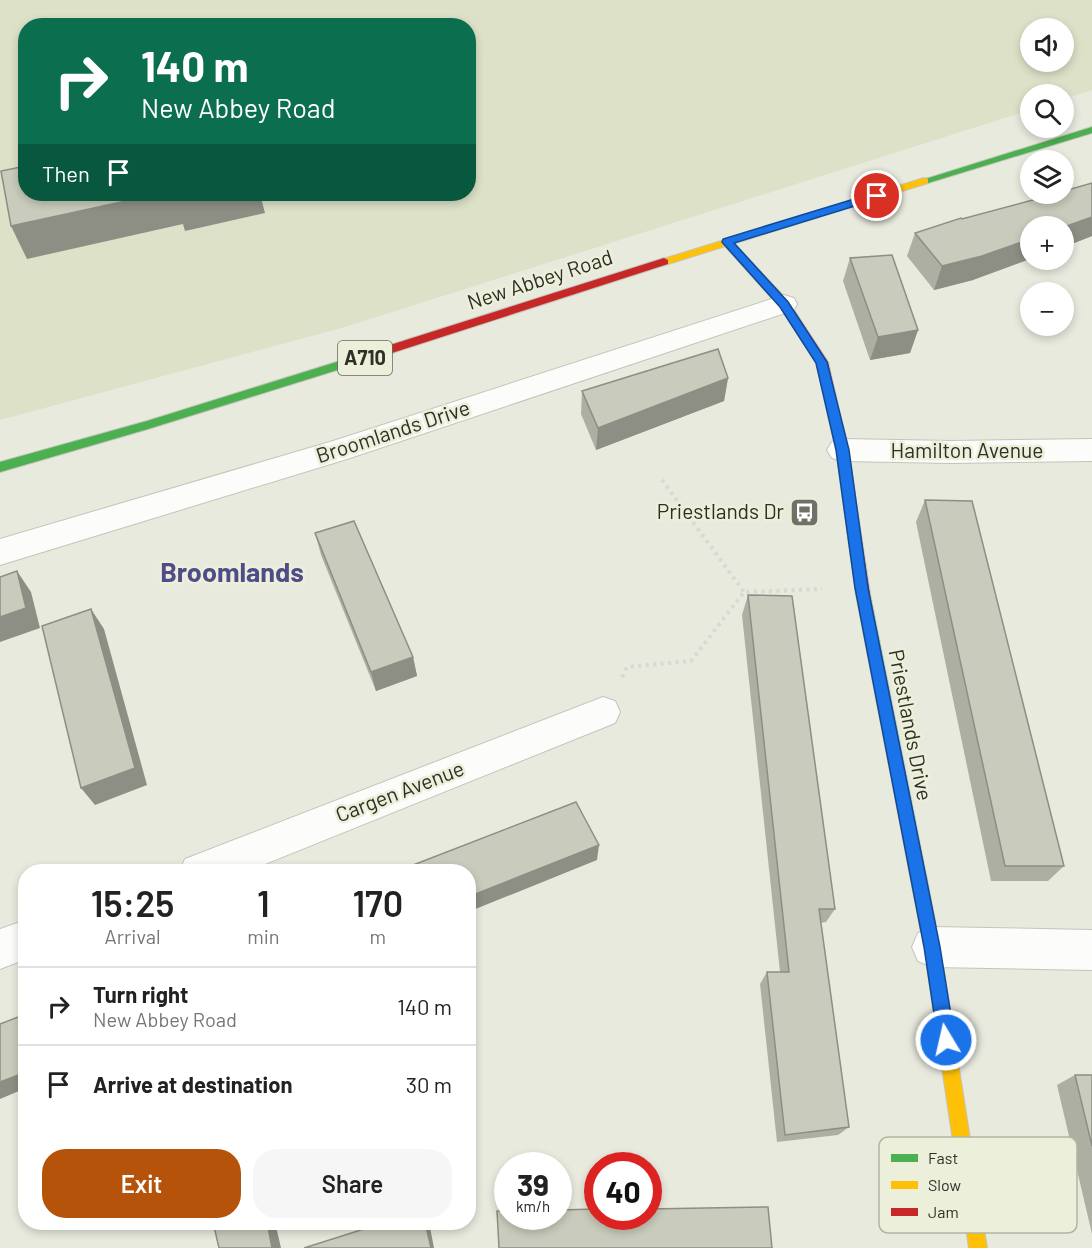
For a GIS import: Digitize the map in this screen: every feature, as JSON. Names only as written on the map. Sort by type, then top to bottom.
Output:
[{"type":"main road","name":"New Abbey Road","points":[[0,467],[294,380],[727,242],[1092,130]]},
{"type":"main road","name":"Priestlands Drive","points":[[727,242],[784,304],[822,362],[842,450],[862,588],[932,947],[961,1137]]},
{"type":"main road","name":"Priestlands Drive","points":[[976,1233],[978,1248]]},
{"type":"street","name":"Broomlands Drive","points":[[0,552],[337,451],[784,304]]},
{"type":"street","name":"Hamilton Avenue","points":[[842,450],[952,452],[1092,450]]},
{"type":"street","name":"Cargen Avenue","points":[[218,864],[603,712]]},
{"type":"street","points":[[0,949],[18,942]]},
{"type":"street","points":[[932,947],[1092,950]]},
{"type":"path","points":[[662,480],[744,592]]},
{"type":"path","points":[[744,592],[862,588]]},
{"type":"path","points":[[603,712],[627,667],[691,661],[744,592]]},
{"type":"green space","points":[[0,0],[1092,0],[1092,90],[1074,96],[1074,84],[1020,84],[1020,113],[345,327],[0,420]]},
{"type":"building","points":[[18,168],[18,201],[126,201],[11,226],[1,171]]},
{"type":"building","points":[[1092,183],[1092,217],[1074,223],[1074,216],[1020,216],[1020,243],[982,256],[942,266],[915,233],[961,218],[1020,203],[1074,204],[1074,188]]},
{"type":"building","points":[[892,255],[918,330],[878,337],[850,258]]},
{"type":"building","points":[[718,349],[728,378],[598,428],[582,391]]},
{"type":"building","points":[[925,500],[972,501],[1064,866],[1005,866]]},
{"type":"building","points":[[354,521],[413,657],[371,672],[315,533]]},
{"type":"building","points":[[17,571],[26,608],[0,617],[0,577]]},
{"type":"building","points":[[748,595],[792,596],[835,909],[819,909],[849,1127],[785,1135],[767,972],[789,972]]},
{"type":"building","points":[[91,609],[135,768],[81,788],[42,626]]},
{"type":"building","points":[[576,802],[599,845],[476,894],[476,864],[416,864]]},
{"type":"building","points":[[18,1017],[18,1075],[0,1082],[0,1024]]},
{"type":"building","points":[[1075,1075],[1092,1075],[1092,1146]]},
{"type":"building","points":[[768,1207],[772,1248],[499,1248],[498,1230],[572,1230],[572,1210],[584,1209],[584,1230],[662,1230],[662,1209]]},
{"type":"building","points":[[215,1230],[269,1230],[272,1248],[219,1248]]},
{"type":"building","points":[[361,1230],[427,1230],[431,1248],[304,1248]]},
{"type":"traffic: fast","points":[[924,181],[1092,130]]},
{"type":"traffic: fast","points":[[0,467],[148,425],[391,349]]},
{"type":"traffic: fast","points":[[863,594],[919,880]]},
{"type":"traffic: slow","points":[[664,262],[924,181]]},
{"type":"traffic: slow","points":[[919,880],[932,947],[961,1137]]},
{"type":"traffic: slow","points":[[976,1233],[978,1248]]},
{"type":"traffic: jam","points":[[727,242],[784,304],[822,362],[842,450],[863,594]]},
{"type":"traffic: jam","points":[[391,349],[664,262]]},
{"type":"place","name":"Priestlands Dr","points":[[805,512]]},
{"type":"district","name":"Broomlands","points":[[232,573]]},
{"type":"route","points":[[877,196],[727,242],[784,304],[822,362],[842,450],[862,588],[932,947],[946,1040]]}]
